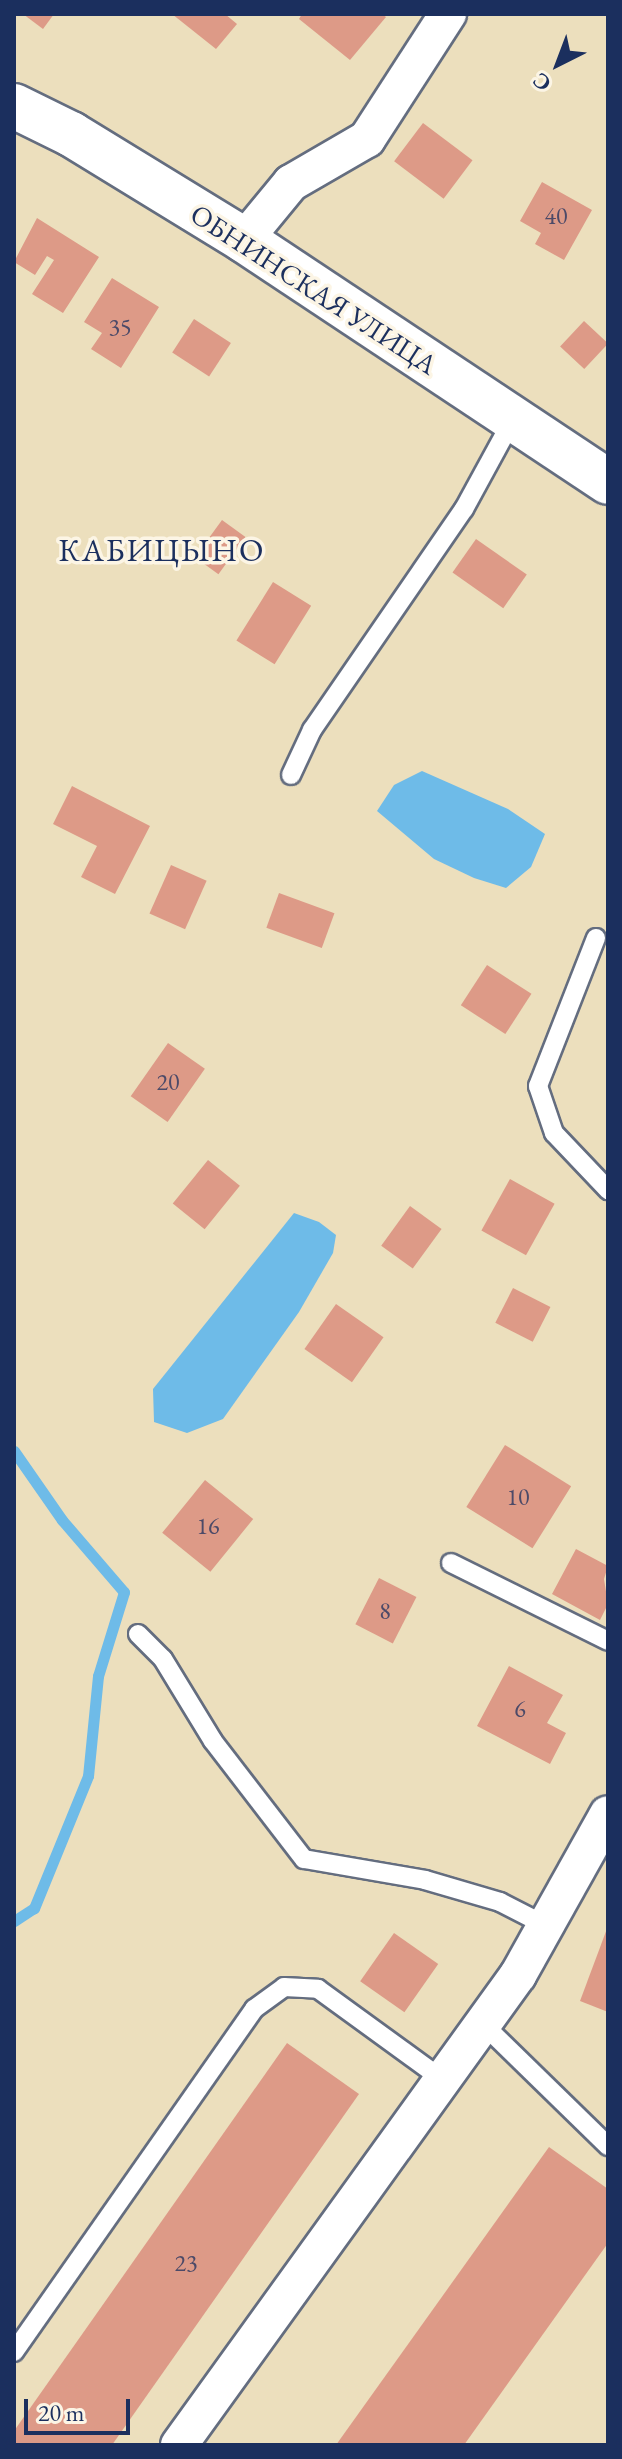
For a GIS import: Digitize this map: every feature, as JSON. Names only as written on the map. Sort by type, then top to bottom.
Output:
[{"type":"street","points":[[244,240],[291,183],[367,139],[448,14]]},
{"type":"street","name":"ОБНИНСКАЯ УЛИЦА","points":[[14,106],[71,134],[244,240],[608,482]]},
{"type":"street","points":[[179,2445],[483,2024],[545,1925],[608,1814]]},
{"type":"lane","points":[[291,775],[312,730],[464,509],[512,421]]},
{"type":"lane","points":[[596,938],[538,1086],[554,1133],[608,1190]]},
{"type":"lane","points":[[451,1563],[608,1641]]},
{"type":"lane","points":[[138,1634],[163,1659],[213,1741],[304,1859],[425,1880],[500,1902],[545,1925]]},
{"type":"lane","points":[[14,2352],[254,2009],[284,1987],[318,1989],[442,2079]]},
{"type":"lane","points":[[483,2024],[608,2146]]},
{"type":"water","points":[[422,771],[508,809],[545,834],[531,867],[506,888],[474,878],[434,859],[377,811],[394,785]]},
{"type":"water","points":[[294,1213],[319,1222],[336,1235],[333,1253],[299,1312],[223,1419],[187,1433],[154,1422],[153,1389]]},
{"type":"building","points":[[23,14],[54,14],[43,29]]},
{"type":"building","points":[[172,14],[225,14],[237,24],[216,49]]},
{"type":"building","points":[[302,14],[382,14],[386,17],[350,60],[299,19]]},
{"type":"building","points":[[423,123],[473,160],[444,199],[394,161]]},
{"type":"building","points":[[542,182],[592,210],[564,260],[535,244],[541,233],[520,221]]},
{"type":"building","points":[[37,218],[99,257],[63,313],[32,294],[54,260],[47,256],[35,275],[14,262]]},
{"type":"building","points":[[112,278],[159,307],[121,368],[91,349],[102,333],[84,322]]},
{"type":"building","points":[[194,319],[231,343],[209,377],[172,353]]},
{"type":"building","points":[[584,321],[608,343],[584,369],[560,347]]},
{"type":"building","points":[[222,520],[245,537],[218,574],[195,557]]},
{"type":"building","points":[[476,539],[527,575],[503,608],[452,573]]},
{"type":"building","points":[[273,582],[311,606],[275,664],[236,641]]},
{"type":"building","points":[[72,786],[150,826],[115,894],[81,877],[97,846],[53,824]]},
{"type":"building","points":[[171,865],[207,881],[185,929],[149,913]]},
{"type":"building","points":[[279,893],[334,913],[322,948],[266,928]]},
{"type":"building","points":[[487,965],[531,994],[505,1034],[461,1005]]},
{"type":"building","points":[[168,1043],[205,1069],[168,1122],[131,1096]]},
{"type":"building","points":[[208,1160],[240,1186],[205,1229],[173,1204]]},
{"type":"building","points":[[510,1179],[555,1204],[526,1255],[481,1231]]},
{"type":"building","points":[[410,1206],[442,1229],[413,1269],[381,1246]]},
{"type":"building","points":[[513,1288],[550,1307],[533,1342],[495,1323]]},
{"type":"building","points":[[336,1304],[384,1337],[352,1382],[304,1349]]},
{"type":"building","points":[[505,1445],[571,1486],[532,1548],[466,1507]]},
{"type":"building","points":[[205,1480],[253,1519],[210,1572],[162,1533]]},
{"type":"building","points":[[576,1549],[608,1566],[604,1579],[608,1604],[600,1620],[552,1594]]},
{"type":"building","points":[[379,1578],[416,1597],[393,1643],[355,1624]]},
{"type":"building","points":[[509,1666],[563,1695],[547,1723],[566,1733],[550,1764],[477,1726]]},
{"type":"building","points":[[608,1926],[608,2012],[580,2001]]},
{"type":"building","points":[[394,1933],[438,1964],[404,2012],[360,1981]]},
{"type":"building","points":[[287,2043],[359,2094],[112,2445],[14,2445],[14,2431]]},
{"type":"building","points":[[549,2147],[608,2189],[608,2243],[464,2445],[336,2445]]},
{"type":"waterway","points":[[14,1451],[62,1520],[124,1592],[98,1676],[88,1776],[34,1908],[14,1921]]},
{"type":"district","name":"КАБИЦЫНО","points":[[162,550]]}]
